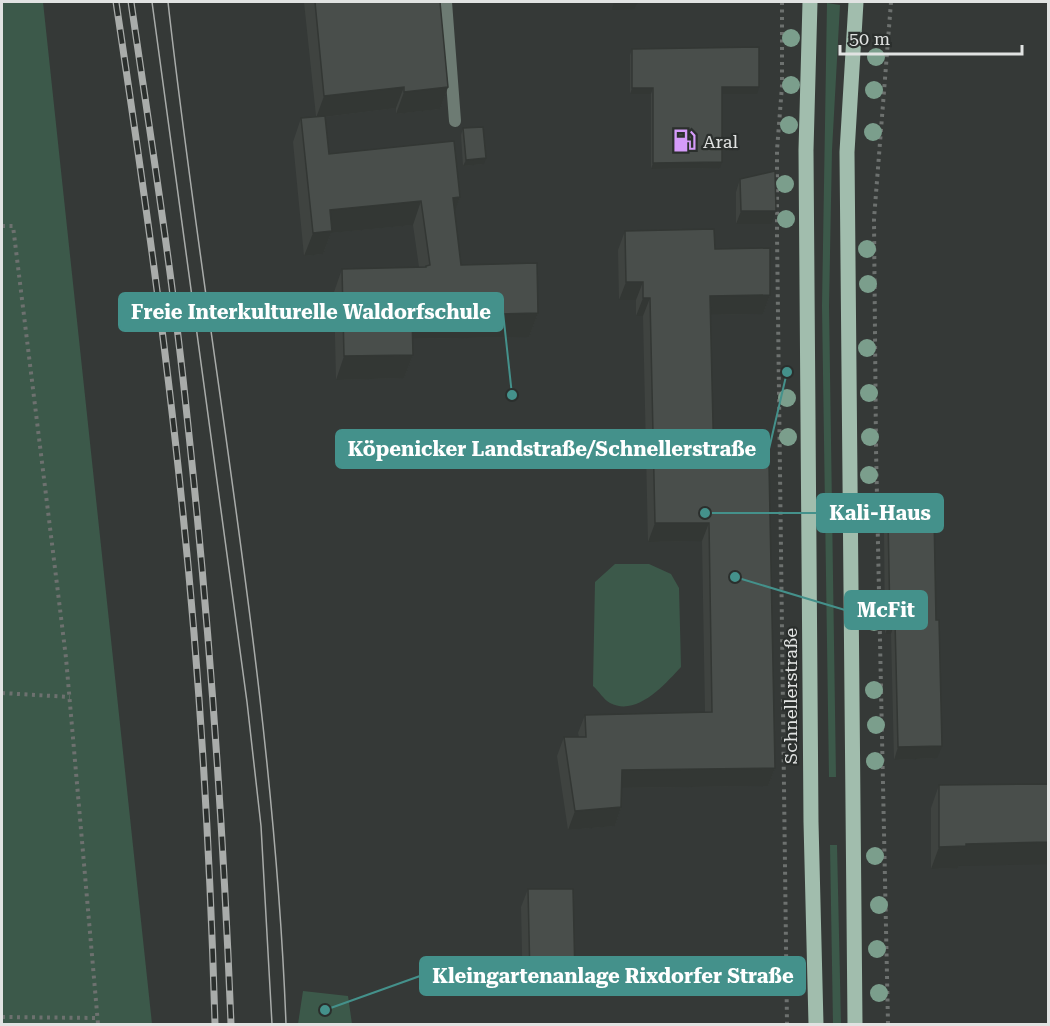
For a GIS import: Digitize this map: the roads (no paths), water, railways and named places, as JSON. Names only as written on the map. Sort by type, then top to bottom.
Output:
[{"type":"main road","name":"Schnellerstraße","points":[[810,2],[806,150],[811,810],[816,1024]]},
{"type":"main road","points":[[855,1024],[847,153],[856,2]]},
{"type":"lane","points":[[446,2],[455,121]]},
{"type":"tram line","points":[[152,2],[247,702],[261,826],[272,1024]]},
{"type":"tram line","points":[[168,2],[183,130],[253,640],[279,896],[286,1024]]},
{"type":"railway","points":[[116,2],[160,315],[188,569],[203,764],[215,1024]]},
{"type":"railway","points":[[131,2],[175,312],[195,492],[214,720],[231,1024]]},
{"type":"place","name":"Aral","points":[[685,141]]},
{"type":"place","name":"Köpenicker Landstraße/Schnellerstraße","points":[[787,372]]},
{"type":"place","name":"Freie Interkulturelle Waldorfschule","points":[[512,395]]},
{"type":"place","name":"Kali-Haus","points":[[705,513]]},
{"type":"place","name":"McFit","points":[[735,577]]},
{"type":"place","name":"Kleingartenanlage Rixdorfer Straße","points":[[325,1010]]}]
